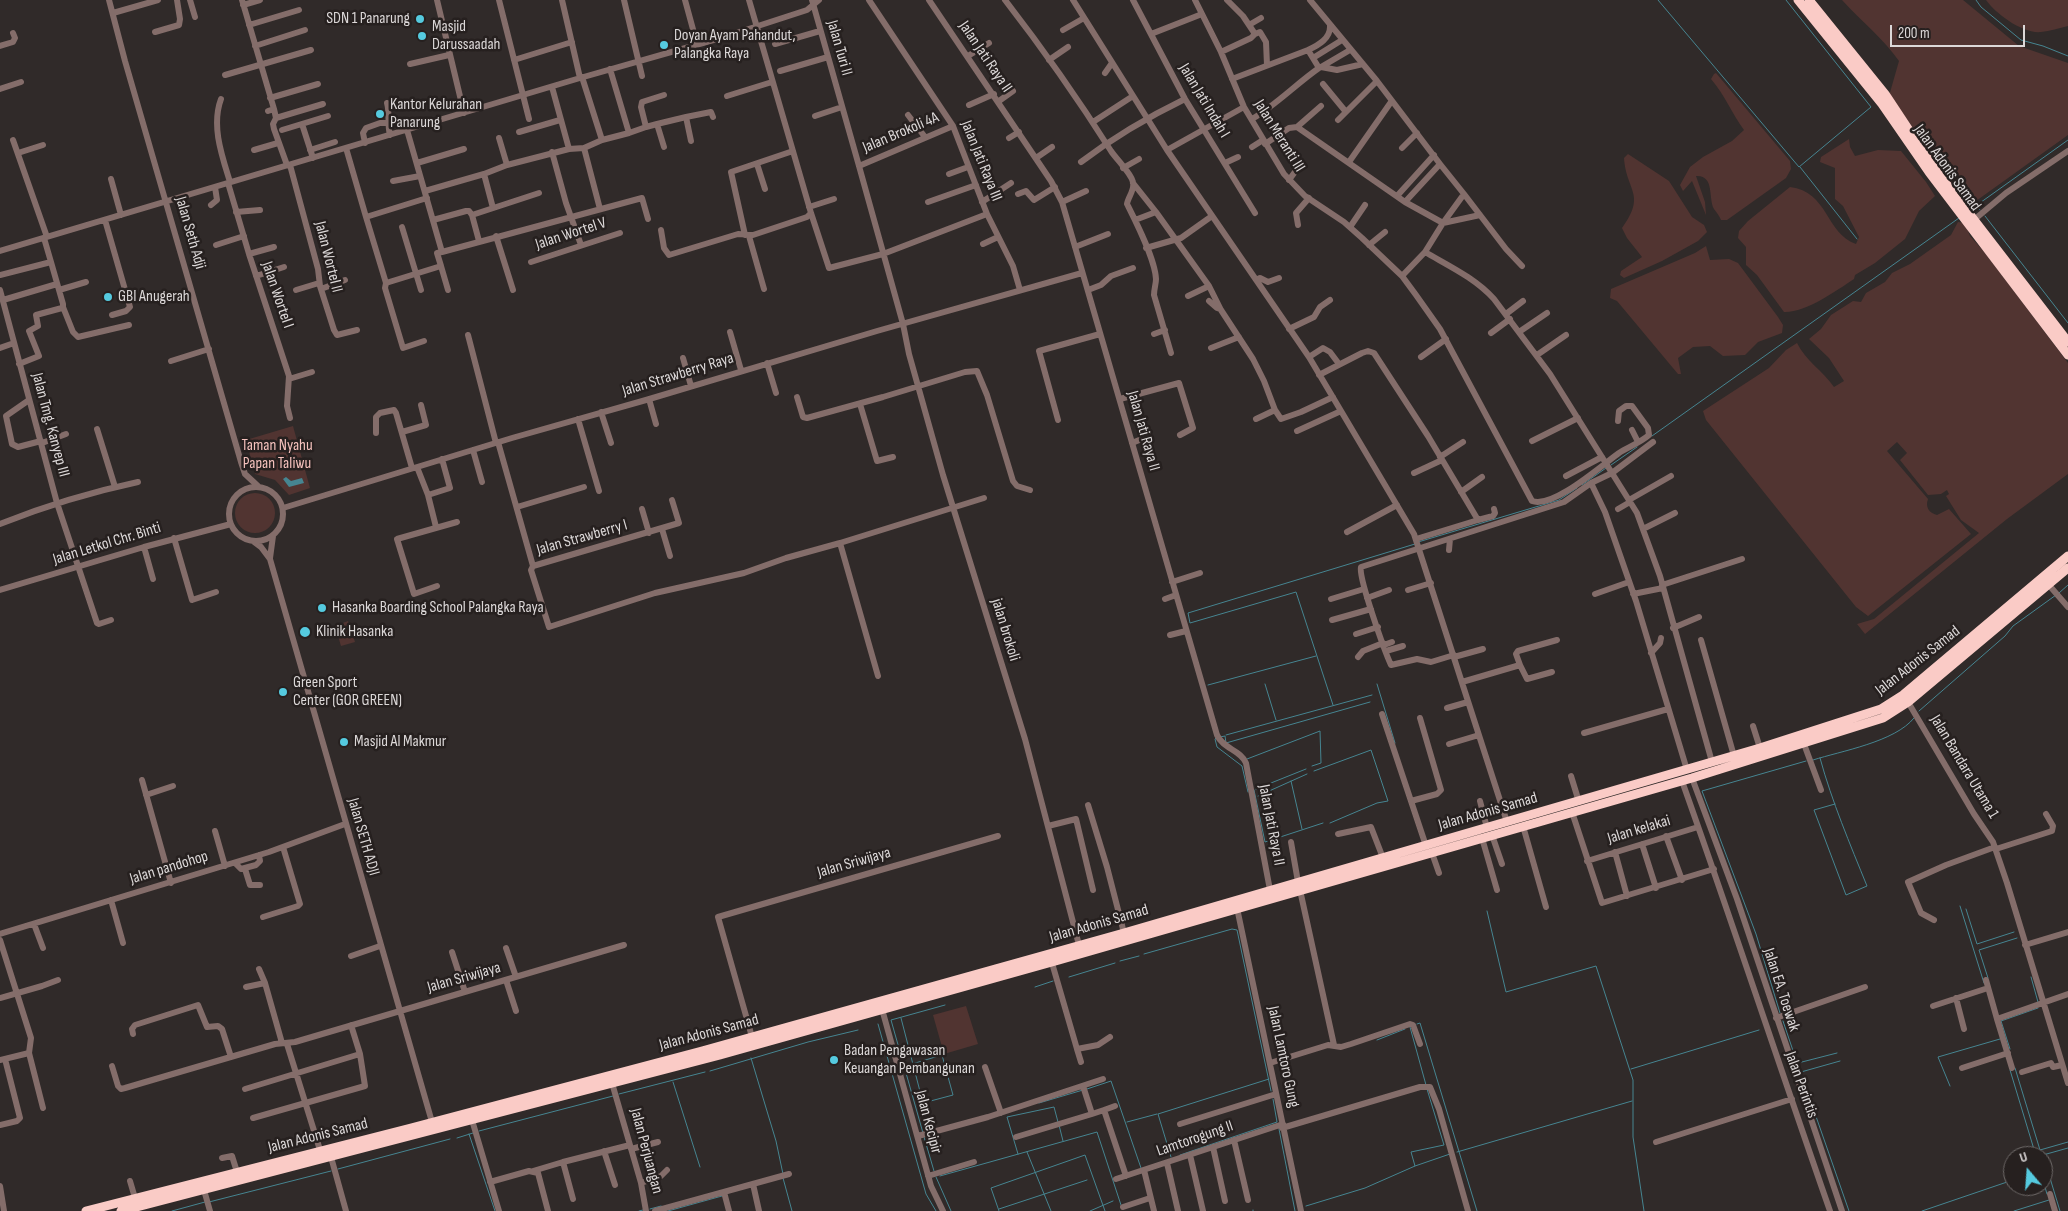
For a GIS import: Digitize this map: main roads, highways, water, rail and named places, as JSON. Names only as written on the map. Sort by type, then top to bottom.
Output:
[{"type":"highway","name":"Jalan Adonis Samad","points":[[1798,0],[1911,139]]},
{"type":"highway","name":"Jalan Adonis Samad","points":[[1809,0],[1885,94],[1929,172],[1972,219],[2068,355]]},
{"type":"highway","points":[[1972,219],[2068,342]]},
{"type":"highway","name":"Jalan Adonis Samad","points":[[86,1211],[320,1150],[366,1144],[432,1122],[499,1109],[703,1055],[752,1037],[982,977],[1079,945],[1270,890],[1299,886],[1383,858],[1490,831],[1507,822],[1690,774],[1712,762],[1734,756],[1748,756],[1760,748],[1892,704],[2035,589],[2068,556]]},
{"type":"highway","points":[[121,1211],[205,1193],[332,1161],[366,1144],[472,1120],[499,1109],[612,1083],[703,1055],[882,1009],[982,977],[1052,962],[1237,908],[1299,886],[1483,842],[1490,831],[1524,829],[1573,815],[1682,781],[1690,774],[1748,756],[1804,744],[1884,718],[1908,702],[2035,589],[2048,584],[2068,568]]},
{"type":"water","points":[[286,477],[291,481],[302,478],[304,483],[289,487],[283,479]]},
{"type":"waterway","points":[[1658,0],[1799,167],[1871,107],[1786,0]]},
{"type":"waterway","points":[[1976,0],[1981,7],[2021,40],[2068,56]]},
{"type":"waterway","points":[[1970,210],[2068,140]]},
{"type":"waterway","points":[[1800,167],[1857,239]]},
{"type":"waterway","points":[[1976,205],[1980,210]]},
{"type":"waterway","points":[[1985,216],[2068,323]]},
{"type":"waterway","points":[[1652,436],[1959,218]]},
{"type":"waterway","points":[[1611,465],[1637,447]]},
{"type":"waterway","points":[[1582,485],[1606,468]]},
{"type":"waterway","points":[[1418,542],[1559,500],[1577,488]]},
{"type":"waterway","points":[[1333,705],[1296,592],[1190,623],[1188,613],[1415,544]]},
{"type":"waterway","points":[[2059,593],[2068,585]]},
{"type":"waterway","points":[[1919,711],[2005,636],[2013,626],[2056,595]]},
{"type":"waterway","points":[[1208,685],[1316,656]]},
{"type":"waterway","points":[[1265,684],[1276,720]]},
{"type":"waterway","points":[[1377,684],[1395,743]]},
{"type":"waterway","points":[[1226,735],[1372,695]]},
{"type":"waterway","points":[[1220,737],[1225,736],[1226,743],[1370,702]]},
{"type":"waterway","points":[[1813,760],[1867,745],[1894,733],[1914,718]]},
{"type":"waterway","points":[[1247,759],[1320,731],[1321,763],[1312,766]]},
{"type":"waterway","points":[[1216,738],[1217,747],[1242,766],[1248,792]]},
{"type":"waterway","points":[[1314,771],[1371,750],[1388,801],[1377,803],[1330,823]]},
{"type":"waterway","points":[[1820,758],[1830,791],[1867,886],[1846,895],[1814,810],[1835,804]]},
{"type":"waterway","points":[[1780,1013],[1756,934],[1702,791],[1806,761]]},
{"type":"waterway","points":[[1256,789],[1306,769]]},
{"type":"waterway","points":[[1258,796],[1307,774]]},
{"type":"waterway","points":[[1291,781],[1302,829]]},
{"type":"waterway","points":[[1254,790],[1265,842],[1323,823]]},
{"type":"waterway","points":[[1960,906],[1984,983]]},
{"type":"waterway","points":[[1966,909],[1977,944],[2014,932]]},
{"type":"waterway","points":[[1487,911],[1506,992],[1596,966],[1633,1080],[1633,1137],[1644,1211]]},
{"type":"waterway","points":[[1144,954],[1232,929],[1237,930],[1271,1091]]},
{"type":"waterway","points":[[1988,978],[1979,950],[2017,938]]},
{"type":"waterway","points":[[1120,961],[1139,956]]},
{"type":"waterway","points":[[1069,977],[1115,963]]},
{"type":"waterway","points":[[2031,977],[2038,1002]]},
{"type":"waterway","points":[[1035,987],[1053,981]]},
{"type":"waterway","points":[[923,1133],[891,1020],[945,1005]]},
{"type":"waterway","points":[[2010,1049],[2001,1021],[2038,1008]]},
{"type":"waterway","points":[[901,1018],[923,1103],[953,1095],[942,1055],[912,1064]]},
{"type":"waterway","points":[[1783,1021],[1809,1098]]},
{"type":"waterway","points":[[1417,1024],[1420,1023],[1477,1211]]},
{"type":"waterway","points":[[878,1024],[926,1194],[936,1211]]},
{"type":"waterway","points":[[1410,1027],[1426,1085]]},
{"type":"waterway","points":[[1377,1040],[1405,1029]]},
{"type":"waterway","points":[[710,1071],[808,1042],[858,1030]]},
{"type":"waterway","points":[[1631,1069],[1759,1030]]},
{"type":"waterway","points":[[1950,1086],[1938,1057],[2000,1039]]},
{"type":"waterway","points":[[1798,1063],[1837,1053]]},
{"type":"waterway","points":[[751,1058],[776,1141],[783,1174]]},
{"type":"waterway","points":[[1801,1072],[1840,1061]]},
{"type":"waterway","points":[[2015,1068],[2040,1150],[2068,1142]]},
{"type":"waterway","points":[[2010,1070],[2033,1146]]},
{"type":"waterway","points":[[619,1094],[705,1072]]},
{"type":"waterway","points":[[1171,1157],[1158,1114],[1269,1079]]},
{"type":"waterway","points":[[1087,1089],[1111,1081],[1141,1168]]},
{"type":"waterway","points":[[673,1082],[700,1167]]},
{"type":"waterway","points":[[1306,1206],[1365,1188],[1415,1166],[1411,1152],[1444,1145],[1427,1089]]},
{"type":"waterway","points":[[1039,1103],[1083,1090]]},
{"type":"waterway","points":[[479,1131],[613,1096]]},
{"type":"waterway","points":[[1180,1155],[1277,1122],[1273,1099]]},
{"type":"waterway","points":[[1457,1152],[1632,1101]]},
{"type":"waterway","points":[[1812,1105],[1849,1211]]},
{"type":"waterway","points":[[1018,1154],[1007,1117],[1054,1107],[1058,1122]]},
{"type":"waterway","points":[[1127,1122],[1157,1114]]},
{"type":"waterway","points":[[1059,1125],[1063,1141]]},
{"type":"waterway","points":[[1279,1129],[1295,1211]]},
{"type":"waterway","points":[[940,1176],[1097,1132],[1121,1205]]},
{"type":"waterway","points":[[457,1138],[473,1133]]},
{"type":"waterway","points":[[469,1134],[495,1211]]},
{"type":"waterway","points":[[924,1137],[934,1171]]},
{"type":"waterway","points":[[338,1169],[450,1139]]},
{"type":"waterway","points":[[2060,1211],[2043,1155],[2068,1148]]},
{"type":"waterway","points":[[1027,1152],[1051,1211]]},
{"type":"waterway","points":[[1415,1166],[1450,1154]]},
{"type":"waterway","points":[[999,1211],[991,1188],[1085,1155],[1105,1211]]},
{"type":"waterway","points":[[209,1202],[331,1171]]},
{"type":"waterway","points":[[936,1177],[951,1211]]},
{"type":"waterway","points":[[783,1178],[792,1211]]},
{"type":"waterway","points":[[999,1209],[1087,1180]]},
{"type":"waterway","points":[[1922,1211],[2003,1183]]},
{"type":"waterway","points":[[668,1211],[722,1196]]},
{"type":"waterway","points":[[2014,1211],[2049,1200]]},
{"type":"waterway","points":[[1090,1211],[1113,1201]]},
{"type":"waterway","points":[[172,1211],[205,1202]]},
{"type":"waterway","points":[[650,1209],[661,1206]]},
{"type":"waterway","points":[[639,1211],[643,1210]]},
{"type":"place","name":"SDN 1 Panarung","points":[[420,19]]},
{"type":"place","name":"Masjid Darussaadah","points":[[422,36]]},
{"type":"place","name":"Doyan Ayam Pahandut, Palangka Raya","points":[[664,45]]},
{"type":"place","name":"Kantor Kelurahan Panarung","points":[[380,114]]},
{"type":"place","name":"GBI Anugerah","points":[[108,297]]},
{"type":"place","name":"Hasanka Boarding School Palangka Raya","points":[[322,608]]},
{"type":"place","name":"Klinik Hasanka","points":[[305,632]]},
{"type":"place","name":"Green Sport Center (GOR GREEN)","points":[[283,692]]},
{"type":"place","name":"Masjid Al Makmur","points":[[344,742]]},
{"type":"place","name":"Badan Pengawasan Keuangan Pembangunan","points":[[834,1060]]},
{"type":"park label","name":"Taman Nyahu Papan Taliwu","points":[[277,455]]}]
